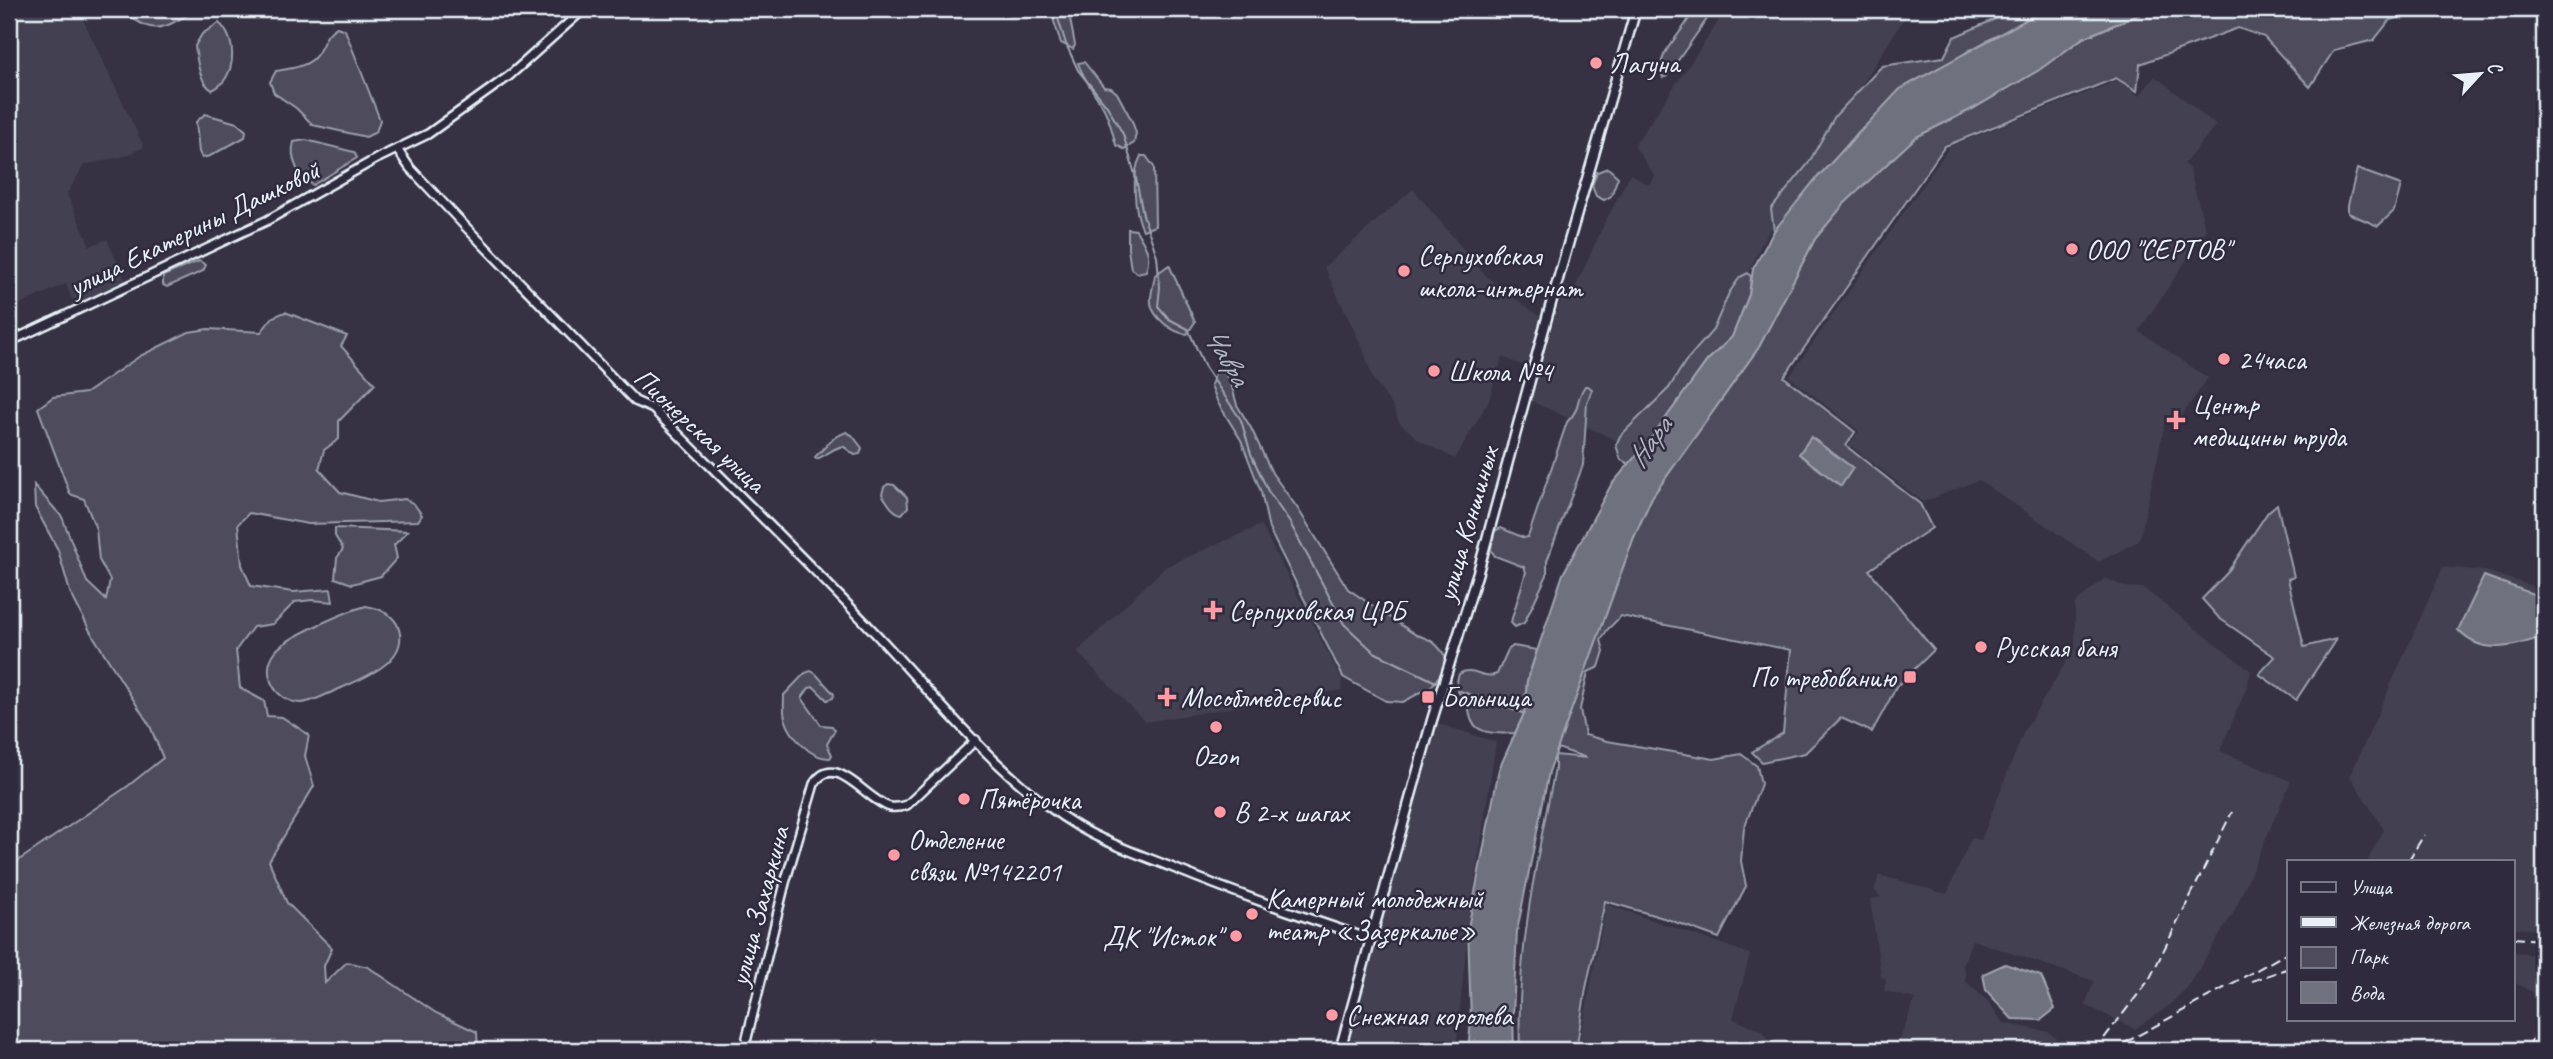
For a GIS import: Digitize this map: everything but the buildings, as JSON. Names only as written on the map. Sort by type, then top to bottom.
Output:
[{"type":"main road","name":"улица Коншиных","points":[[1340,1050],[1636,9]]},
{"type":"street","name":"улица Екатерины Дашковой","points":[[9,342],[266,221],[439,127],[509,76],[584,9]]},
{"type":"street","name":"Пионерская улица","points":[[397,149],[419,177],[635,401],[653,409],[858,615],[976,740],[1047,806],[1080,828],[1116,846],[1263,904],[1370,939]]},
{"type":"street","name":"улица Захаркина","points":[[744,1050],[785,883],[814,784],[820,774],[830,771],[840,773],[880,803],[894,808],[907,805],[976,740]]},
{"type":"street","points":[[2532,1050],[2544,1028]]},
{"type":"shaded area","points":[[9,9],[78,9],[144,147],[125,156],[84,165],[67,194],[90,246],[107,239],[125,280],[74,305],[66,284],[9,309]]},
{"type":"shaded area","points":[[1727,9],[1910,9],[1761,245],[1724,331],[1635,449],[1531,401],[1566,287],[1574,290],[1630,174],[1649,185],[1655,176],[1634,146]]},
{"type":"shaded area","points":[[2155,76],[2216,125],[2184,164],[2189,168],[2206,231],[2139,331],[2208,378],[2175,425],[2166,419],[2140,537],[2135,543],[2099,562],[1979,480],[1923,502],[1849,445],[1859,431],[1789,377],[1950,146],[2119,80],[2139,96]]},
{"type":"shaded area","points":[[1413,189],[1486,276],[1540,317],[1526,367],[1502,357],[1489,400],[1455,459],[1419,440],[1399,422],[1393,407],[1373,379],[1363,349],[1324,267]]},
{"type":"shaded area","name":"Серпуховская ЦРБ","points":[[1261,525],[1342,680],[1342,690],[1145,722],[1077,652],[1165,567]]},
{"type":"shaded area","points":[[2443,567],[2486,571],[2544,590],[2544,930],[2514,928],[2514,860],[2368,860],[2384,830],[2350,776]]},
{"type":"shaded area","points":[[2105,578],[2125,587],[2143,588],[2251,671],[2220,751],[2291,781],[2234,912],[2187,988],[2166,1008],[2135,1029],[2085,1005],[2094,981],[1972,940],[1963,965],[1965,981],[1990,1003],[2003,1023],[2049,1032],[2056,1038],[2050,1050],[1896,1050],[1915,999],[1884,991],[1886,979],[1881,977],[1870,899],[1881,897],[1874,890],[1879,875],[1947,894],[1971,838],[1981,840],[2024,731],[2075,647],[2075,603]]},
{"type":"shaded area","points":[[1436,723],[1496,742],[1468,928],[1456,1050],[1344,1050]]},
{"type":"shaded area","points":[[1606,904],[1750,954],[1733,1019],[1761,1030],[1779,1050],[1578,1050]]},
{"type":"shaded area","points":[[2514,952],[2544,956],[2544,998],[2514,983]]},
{"type":"green space","points":[[121,9],[198,9],[167,25],[151,27]]},
{"type":"green space","points":[[1050,9],[1068,9],[1075,45],[1073,49],[1061,43]]},
{"type":"green space","points":[[1689,9],[1706,9],[1707,19],[1663,78],[1662,60],[1688,20],[1692,12]]},
{"type":"green space","points":[[2152,9],[2433,9],[2390,20],[2374,40],[2334,50],[2310,87],[2264,37],[2238,28],[2140,64],[2137,91],[2116,78],[1945,146],[1784,377],[1855,432],[1846,446],[1920,504],[1932,528],[1869,570],[1934,650],[1897,686],[1872,732],[1841,718],[1805,753],[1762,762],[1752,752],[1783,733],[1791,650],[1621,616],[1601,640],[1604,651],[1599,667],[1588,672],[1580,709],[1585,735],[1714,759],[1741,754],[1757,766],[1761,784],[1744,828],[1741,861],[1746,886],[1719,938],[1605,901],[1576,1050],[1520,1050],[1524,944],[1555,769],[1555,755],[1587,758],[1557,748],[1634,537],[1652,497],[1759,347],[1815,239],[1844,203],[1916,137],[1974,108],[2039,70],[2083,38]]},
{"type":"green space","points":[[2016,10],[2026,20],[1968,51],[1859,131],[1774,231],[1771,209],[1808,164],[1835,116],[1882,66],[1944,57],[1954,37]]},
{"type":"green space","points":[[219,23],[229,39],[232,58],[226,77],[212,90],[201,76],[195,46],[202,34]]},
{"type":"green space","points":[[337,27],[345,30],[380,120],[376,132],[366,137],[313,125],[296,108],[274,93],[270,82],[276,71],[311,61],[329,33]]},
{"type":"green space","points":[[1084,62],[1104,87],[1117,93],[1132,121],[1136,133],[1134,143],[1124,149],[1116,145],[1105,112],[1080,69],[1078,63]]},
{"type":"green space","points":[[205,114],[237,123],[246,131],[245,137],[202,158],[196,122]]},
{"type":"green space","points":[[306,140],[354,152],[357,158],[313,185],[303,178],[293,155],[294,142]]},
{"type":"green space","points":[[1141,156],[1146,156],[1154,167],[1155,226],[1143,230],[1137,213],[1135,193],[1136,173]]},
{"type":"green space","points":[[1608,168],[1618,177],[1611,196],[1604,200],[1596,196],[1592,186],[1597,172]]},
{"type":"green space","points":[[2357,169],[2401,185],[2394,211],[2378,226],[2348,213]]},
{"type":"green space","points":[[1128,229],[1136,230],[1145,245],[1148,254],[1146,271],[1137,273],[1131,269]]},
{"type":"green space","points":[[199,261],[206,265],[203,271],[167,287],[163,285],[163,276]]},
{"type":"green space","points":[[1169,265],[1195,322],[1187,334],[1164,324],[1151,303],[1155,275]]},
{"type":"green space","points":[[1748,273],[1751,277],[1749,295],[1732,337],[1707,361],[1653,436],[1629,464],[1621,460],[1616,445],[1620,436],[1669,388],[1685,362],[1713,330],[1729,293],[1740,277]]},
{"type":"green space","points":[[285,312],[347,336],[341,346],[375,384],[339,421],[339,439],[324,450],[319,469],[340,492],[378,502],[405,499],[414,504],[422,515],[418,521],[308,524],[249,513],[238,524],[242,565],[251,586],[293,592],[331,589],[333,602],[295,602],[273,624],[253,627],[236,650],[240,688],[264,701],[267,716],[282,717],[309,735],[305,756],[314,786],[269,861],[287,903],[332,948],[324,966],[325,983],[347,962],[368,967],[436,1013],[477,1032],[478,1050],[9,1050],[9,867],[128,786],[163,758],[150,726],[90,631],[70,592],[58,550],[35,507],[34,485],[62,517],[87,582],[106,600],[110,580],[99,560],[96,529],[84,499],[70,494],[38,408],[53,397],[86,393],[140,356],[189,332],[208,329],[261,332],[273,317]]},
{"type":"green space","points":[[1216,371],[1223,372],[1230,380],[1237,405],[1272,473],[1348,589],[1416,635],[1434,643],[1446,657],[1444,669],[1431,687],[1403,702],[1386,701],[1343,677],[1269,529],[1261,492],[1241,440],[1218,403],[1211,385]]},
{"type":"green space","points":[[1585,386],[1592,389],[1587,403],[1583,465],[1547,561],[1547,575],[1524,623],[1515,627],[1511,623],[1512,618],[1526,572],[1524,567],[1495,556],[1491,550],[1494,531],[1501,528],[1524,538],[1528,537],[1567,422],[1574,413]]},
{"type":"green space","points":[[846,432],[852,435],[862,448],[860,454],[855,455],[841,447],[816,459],[835,437]]},
{"type":"green space","points":[[888,484],[894,485],[907,497],[908,507],[902,514],[888,504],[882,494]]},
{"type":"green space","points":[[2277,504],[2294,577],[2288,579],[2304,647],[2336,639],[2296,700],[2259,674],[2275,657],[2219,618],[2202,599],[2227,573],[2268,512]]},
{"type":"green space","points":[[335,528],[408,531],[394,545],[397,558],[381,576],[352,584],[335,578],[337,558],[343,549],[335,536]]},
{"type":"green space","points":[[366,606],[383,611],[397,624],[400,638],[398,650],[390,660],[367,676],[308,702],[300,703],[283,697],[269,676],[275,652],[291,639],[318,625]]},
{"type":"green space","points":[[1513,646],[1537,650],[1527,681],[1524,714],[1515,733],[1483,731],[1474,724],[1459,693],[1459,674],[1468,671],[1497,674],[1508,650]]},
{"type":"green space","points":[[811,671],[834,694],[833,698],[827,700],[814,687],[809,688],[802,698],[821,725],[832,726],[835,730],[827,744],[832,755],[830,758],[816,755],[802,745],[791,732],[784,715],[784,695],[805,673]]},
{"type":"water","name":"Нара","points":[[2043,9],[2152,9],[2083,38],[2039,70],[1974,108],[1916,137],[1845,203],[1815,239],[1759,347],[1652,497],[1634,537],[1549,772],[1517,931],[1514,1050],[1468,1050],[1471,1021],[1468,928],[1499,769],[1524,714],[1527,681],[1563,574],[1611,485],[1653,436],[1707,361],[1732,337],[1749,295],[1753,269],[1774,231],[1814,181],[1900,89]]},
{"type":"water","points":[[1811,437],[1853,468],[1841,486],[1799,454]]},
{"type":"water","points":[[2484,576],[2544,598],[2542,637],[2498,647],[2477,643],[2458,630]]},
{"type":"water","points":[[2005,964],[2041,976],[2055,1009],[2041,1020],[2012,1019],[1986,990],[1983,974]]},
{"type":"waterway","name":"Чавра","points":[[1055,9],[1078,70],[1107,106],[1123,134],[1143,215],[1157,256],[1160,287],[1158,306],[1169,319],[1188,329],[1205,367],[1241,420],[1251,454],[1268,491],[1290,523],[1344,624],[1374,652],[1436,682]]},
{"type":"waterway","name":"Чавра","points":[[1460,691],[1525,714]]},
{"type":"railway","points":[[2095,1050],[2149,980],[2232,812]]},
{"type":"railway","points":[[2409,860],[2424,835]]},
{"type":"railway","points":[[2514,938],[2544,940]]},
{"type":"railway","points":[[2112,1050],[2287,953]]},
{"type":"railway","points":[[2252,981],[2287,969]]},
{"type":"place","name":"Лагуна","points":[[1596,63]]},
{"type":"place","name":"ООО \"СЕРТОВ\"","points":[[2072,249]]},
{"type":"place","name":"Серпуховская школа-интернат","points":[[1404,271]]},
{"type":"place","name":"24часа","points":[[2224,359]]},
{"type":"place","name":"Школа №4","points":[[1434,371]]},
{"type":"place","name":"Центр медицины труда","points":[[2176,420]]},
{"type":"place","name":"Серпуховская ЦРБ","points":[[1213,610]]},
{"type":"place","name":"Русская баня","points":[[1981,647]]},
{"type":"place","name":"По требованию","points":[[1910,677]]},
{"type":"place","name":"Мособлмедсервис","points":[[1167,697]]},
{"type":"place","name":"Больница","points":[[1428,697]]},
{"type":"place","name":"Ozon","points":[[1216,727]]},
{"type":"place","name":"Пятёрочка","points":[[964,799]]},
{"type":"place","name":"В 2-х шагах","points":[[1220,812]]},
{"type":"place","name":"Отделение связи №142201","points":[[894,855]]},
{"type":"place","name":"Камерный молодежный театр «Зазеркалье»","points":[[1252,914]]},
{"type":"place","name":"ДК \"Исток\"","points":[[1236,936]]},
{"type":"place","name":"Снежная королева","points":[[1332,1015]]}]
